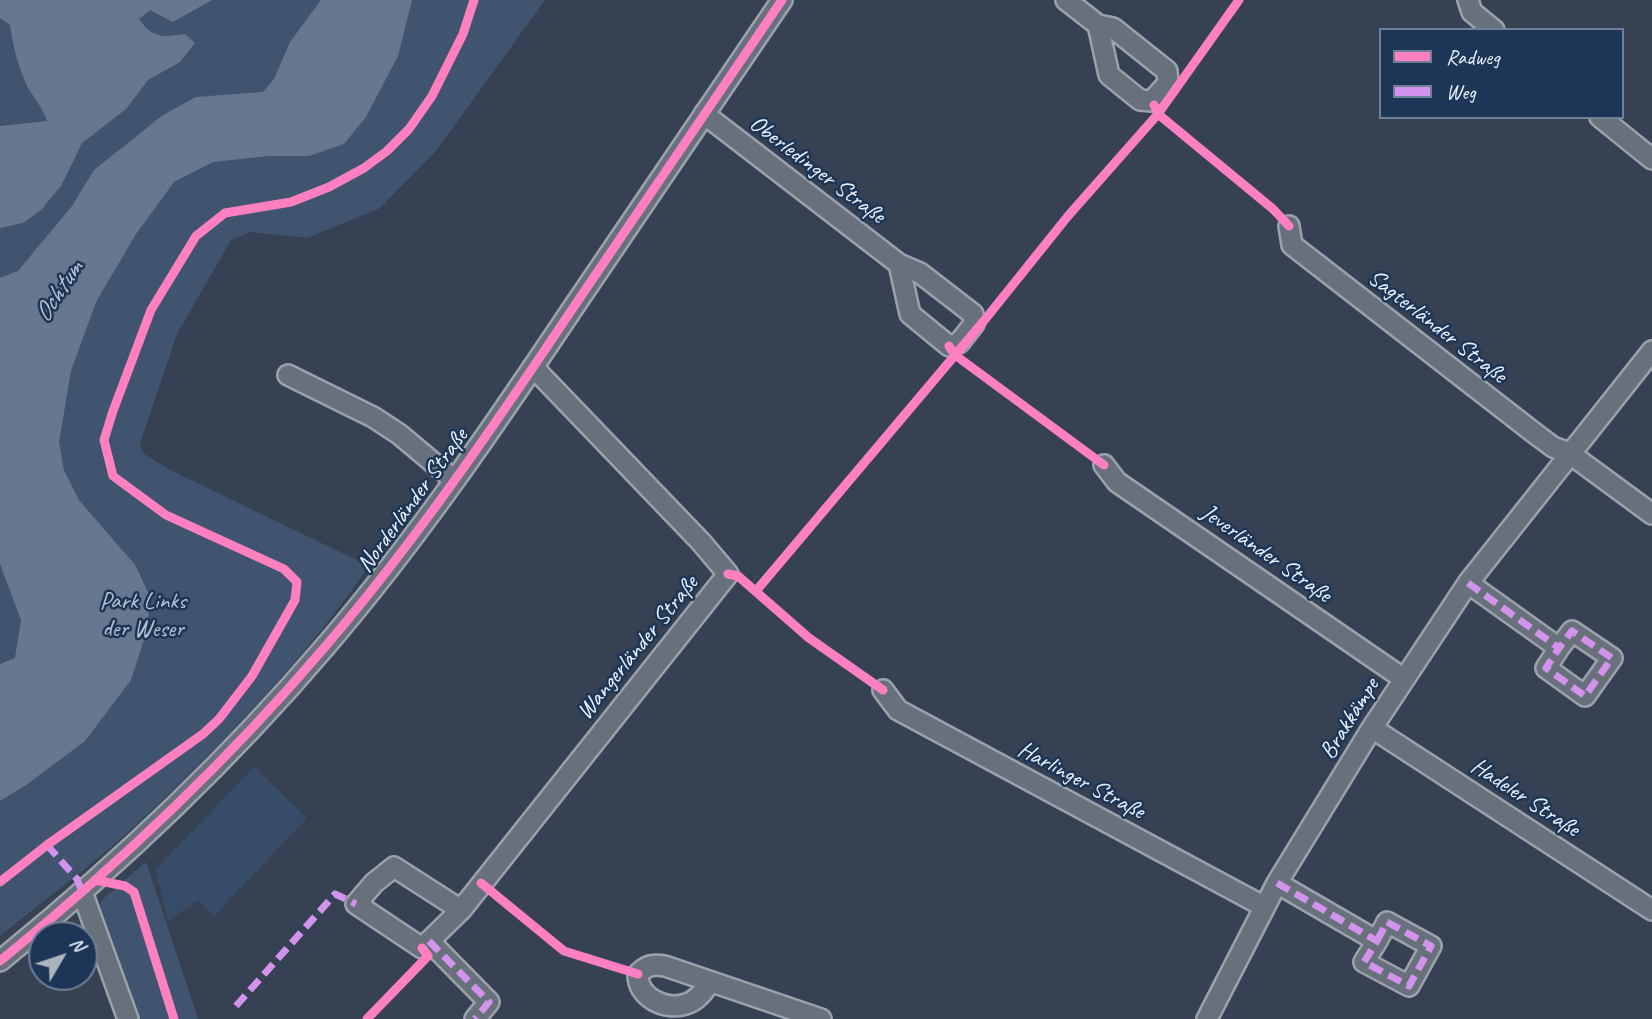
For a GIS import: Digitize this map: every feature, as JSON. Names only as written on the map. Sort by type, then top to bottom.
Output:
[{"type":"street","name":"Norderländer Straße","points":[[0,961],[82,892],[185,797],[242,740],[369,593],[454,480],[533,367],[782,0]]},
{"type":"street","points":[[1066,0],[1098,25]]},
{"type":"street","points":[[1468,0],[1472,12],[1492,28]]},
{"type":"street","name":"Oberledinger Straße","points":[[704,114],[899,264]]},
{"type":"street","points":[[1602,119],[1652,159]]},
{"type":"street","name":"Sagterländer Straße","points":[[1289,226],[1292,245],[1532,432],[1553,447],[1569,453],[1652,514]]},
{"type":"street","name":"Brakkämpe","points":[[1207,1019],[1277,883],[1404,679],[1468,583],[1652,351]]},
{"type":"street","name":"Wangerländer Straße","points":[[461,910],[728,574],[701,542],[533,367]]},
{"type":"street","name":"Norderländer Straße","points":[[288,375],[373,417],[399,434],[454,480]]},
{"type":"street","name":"Jeverländer Straße","points":[[1104,465],[1117,482],[1404,679]]},
{"type":"street","points":[[1468,583],[1559,648]]},
{"type":"street","name":"Harlinger Straße","points":[[883,690],[898,710],[1264,906]]},
{"type":"street","name":"Hadeler Straße","points":[[1372,728],[1652,910]]},
{"type":"street","points":[[394,867],[461,910],[422,948],[356,904],[374,883],[394,867]]},
{"type":"street","points":[[1277,883],[1377,941]]},
{"type":"street","points":[[82,892],[128,1019]]},
{"type":"street","points":[[429,942],[489,1002],[475,1019]]},
{"type":"street","points":[[710,982],[821,1019]]},
{"type":"shaded area","points":[[254,767],[307,818],[214,916],[198,900],[168,921],[156,869]]},
{"type":"green space","name":"Park Links der Weser","points":[[0,0],[545,0],[436,151],[380,208],[307,238],[251,232],[231,240],[177,334],[140,443],[144,454],[170,470],[369,566],[289,669],[199,764],[121,839],[0,936]]},
{"type":"green space","points":[[146,862],[198,1019],[141,1019],[100,906],[102,900]]},
{"type":"water","points":[[0,0],[212,0],[173,22],[150,10],[139,19],[154,33],[164,36],[185,34],[195,43],[180,62],[148,80],[126,109],[82,143],[61,186],[41,210],[23,223],[0,228],[0,126],[47,121],[27,86],[16,56],[10,25],[0,18]]},
{"type":"water","name":"Ochtum","points":[[321,0],[412,0],[398,56],[366,117],[344,144],[309,156],[269,156],[213,162],[174,182],[136,234],[96,302],[71,371],[59,442],[64,470],[79,500],[136,566],[149,595],[148,627],[131,680],[85,741],[0,801],[0,664],[15,658],[21,620],[0,564],[0,278],[18,271],[72,206],[94,170],[163,115],[196,97],[263,92],[274,79],[290,42]]},
{"type":"marked path","points":[[1468,583],[1559,648],[1546,668],[1585,696],[1612,658],[1572,631],[1559,648]]},
{"type":"marked path","points":[[47,845],[77,879],[82,892]]},
{"type":"marked path","points":[[1277,883],[1377,941],[1364,962],[1409,986],[1431,946],[1387,922],[1377,941]]},
{"type":"marked path","points":[[236,1006],[335,894],[356,904]]},
{"type":"marked path","points":[[429,941],[489,1002],[475,1019]]},
{"type":"cycle path","points":[[0,882],[47,845],[203,734],[219,719],[252,676],[295,600],[297,582],[284,569],[166,515],[113,476],[104,440],[151,310],[196,236],[225,213],[291,202],[329,187],[364,168],[387,151],[409,129],[432,96],[463,34],[474,0]]},
{"type":"cycle path","points":[[0,961],[128,851],[209,773],[287,691],[358,607],[423,524],[485,437],[782,0]]},
{"type":"cycle path","points":[[756,591],[983,322],[1068,216],[1158,114],[1239,0]]},
{"type":"cycle path","points":[[1154,105],[1158,114],[1273,209],[1289,226]]},
{"type":"cycle path","points":[[949,346],[955,355],[1104,465]]},
{"type":"cycle path","points":[[728,574],[738,576],[809,638],[883,690]]},
{"type":"cycle path","points":[[95,880],[125,886],[134,892],[174,1019]]},
{"type":"cycle path","points":[[481,883],[564,951],[638,974]]},
{"type":"cycle path","points":[[367,1019],[428,956],[422,948]]}]
